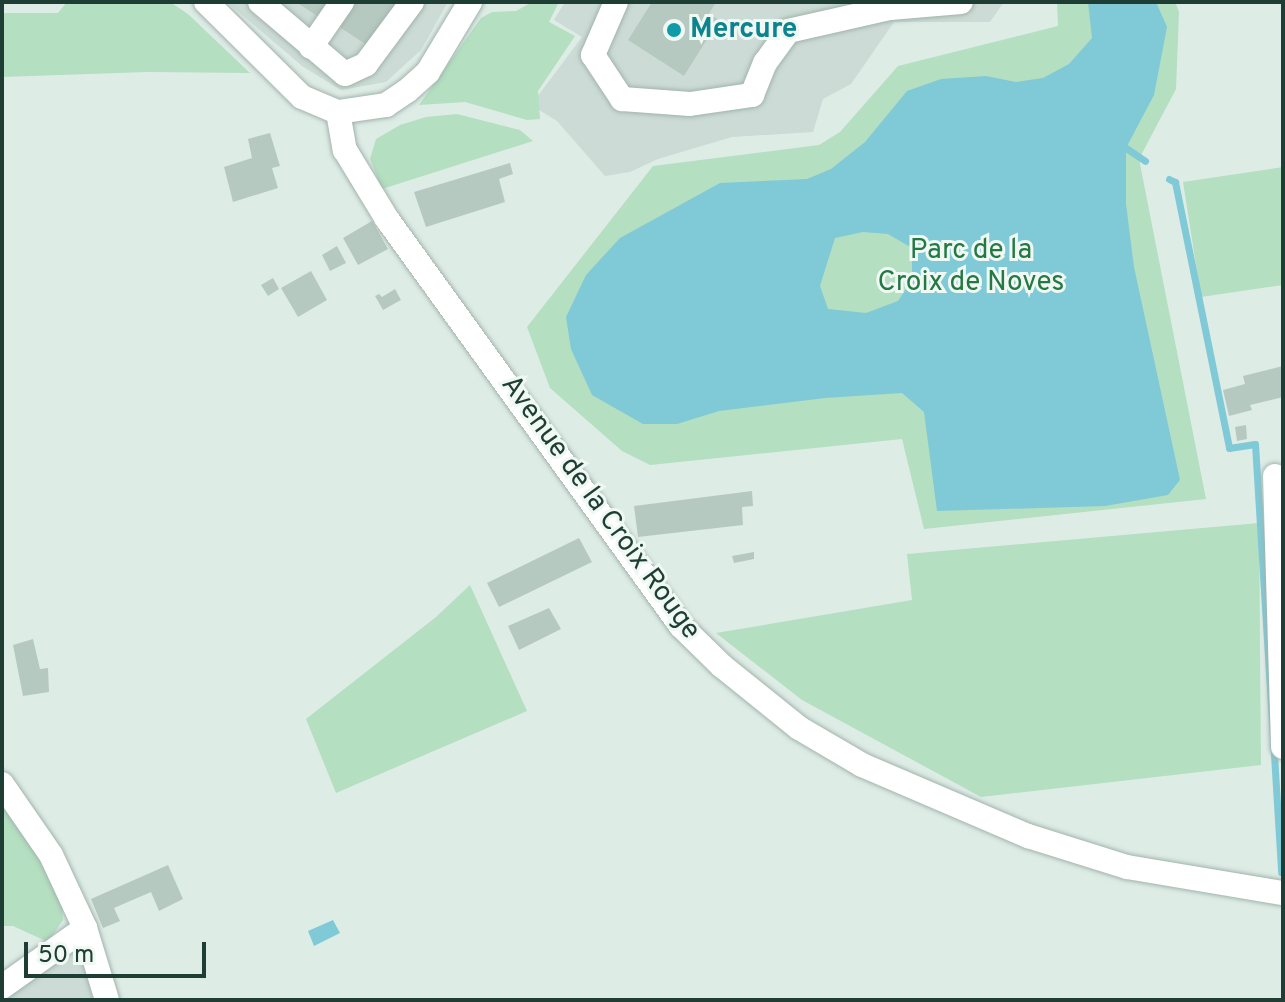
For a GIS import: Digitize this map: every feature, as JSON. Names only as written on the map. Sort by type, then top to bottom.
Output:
[{"type":"street","points":[[206,2],[302,97],[338,112],[386,105],[407,91],[428,72],[456,31],[470,2]]},
{"type":"street","points":[[311,47],[342,2]]},
{"type":"street","points":[[264,3],[345,74],[366,64],[412,2]]},
{"type":"street","points":[[616,2],[593,55],[622,99],[690,104],[752,95],[765,63],[788,31],[890,8],[961,2]]},
{"type":"street","name":"Avenue de la Croix Rouge","points":[[338,112],[345,150],[387,219],[681,626],[722,666],[799,728],[862,765],[1028,836],[1127,867],[1283,893]]},
{"type":"street","points":[[1275,476],[1282,629],[1283,747]]},
{"type":"street","points":[[2,784],[51,855],[85,928],[107,1000]]},
{"type":"street","points":[[2,987],[85,928]]},
{"type":"shaded area","points":[[227,2],[448,2],[421,50],[386,82],[341,90],[302,66]]},
{"type":"shaded area","points":[[565,2],[1004,2],[990,22],[894,22],[851,84],[823,99],[813,132],[732,137],[658,159],[630,172],[605,176],[557,121],[531,105],[582,37],[554,20]]},
{"type":"shaded area","points":[[79,946],[93,1000],[4,1000]]},
{"type":"green space","points":[[67,2],[170,2],[188,14],[250,73],[147,72],[2,77],[2,13],[58,13]]},
{"type":"green space","points":[[532,2],[559,2],[549,22],[575,36],[538,91],[540,119],[527,120],[465,102],[419,105],[481,18],[492,12],[516,11]]},
{"type":"green space","name":"Parc de la Croix de Noves","points":[[1057,2],[1175,2],[1179,12],[1176,89],[1139,159],[1206,499],[924,529],[902,439],[650,465],[622,451],[550,388],[527,327],[653,166],[819,145],[840,132],[898,66],[1058,26]]},
{"type":"green space","points":[[457,114],[520,130],[533,141],[382,189],[370,159],[376,139],[400,125],[426,117]]},
{"type":"green space","points":[[1283,167],[1283,285],[1201,297],[1183,182]]},
{"type":"green space","points":[[1259,523],[1261,765],[981,797],[802,700],[716,633],[912,600],[907,554]]},
{"type":"green space","points":[[470,585],[527,711],[336,793],[306,719],[436,617]]},
{"type":"green space","points":[[2,793],[61,884],[63,920],[48,942],[13,926],[2,926]]},
{"type":"water","name":"Parc de la Croix de Noves","points":[[1088,2],[1156,2],[1167,27],[1154,95],[1126,148],[1126,204],[1134,267],[1180,480],[1168,495],[1105,506],[937,511],[924,412],[902,393],[825,398],[719,411],[677,424],[643,424],[592,395],[571,349],[566,317],[586,275],[620,238],[720,183],[807,179],[831,169],[865,142],[907,91],[941,79],[986,76],[1016,82],[1043,78],[1069,64],[1092,38]],"holes":[[[863,232],[888,234],[912,248],[912,280],[898,301],[866,313],[828,309],[820,286],[835,238]]]},
{"type":"water","points":[[333,920],[340,933],[314,946],[308,931]]},
{"type":"building","points":[[296,2],[337,2],[325,21]]},
{"type":"building","points":[[354,2],[408,2],[376,51],[338,26]]},
{"type":"building","name":"Mercure","points":[[652,2],[716,2],[709,14],[719,20],[684,76],[628,40]]},
{"type":"building","points":[[270,133],[280,166],[272,168],[278,188],[233,202],[224,167],[252,158],[248,139]]},
{"type":"building","points":[[510,163],[513,174],[499,179],[505,202],[426,227],[414,192]]},
{"type":"building","points":[[372,221],[388,249],[358,265],[343,238]]},
{"type":"building","points":[[337,246],[346,263],[330,271],[322,255]]},
{"type":"building","points":[[311,271],[327,300],[298,317],[281,288]]},
{"type":"building","points":[[273,278],[279,289],[268,296],[261,285]]},
{"type":"building","points":[[395,289],[401,300],[383,310],[375,296],[379,294],[382,297]]},
{"type":"building","points":[[1283,366],[1283,397],[1250,405],[1252,410],[1229,416],[1223,390],[1245,384],[1243,376]]},
{"type":"building","points":[[1246,425],[1247,439],[1237,441],[1235,427]]},
{"type":"building","points":[[752,491],[753,506],[742,507],[743,525],[638,537],[634,506]]},
{"type":"building","points":[[579,538],[592,562],[499,607],[487,583]]},
{"type":"building","points":[[754,552],[754,559],[734,563],[732,556]]},
{"type":"building","points":[[549,608],[561,629],[519,650],[508,626]]},
{"type":"building","points":[[33,639],[40,669],[48,668],[49,692],[23,696],[13,645]]},
{"type":"building","points":[[168,865],[183,899],[159,911],[151,892],[114,908],[120,921],[103,928],[91,899]]},
{"type":"waterway","points":[[1126,148],[1145,161]]},
{"type":"waterway","points":[[1169,179],[1175,182],[1229,448],[1255,444],[1281,872]]},
{"type":"place","name":"Mercure","points":[[674,30]]}]
